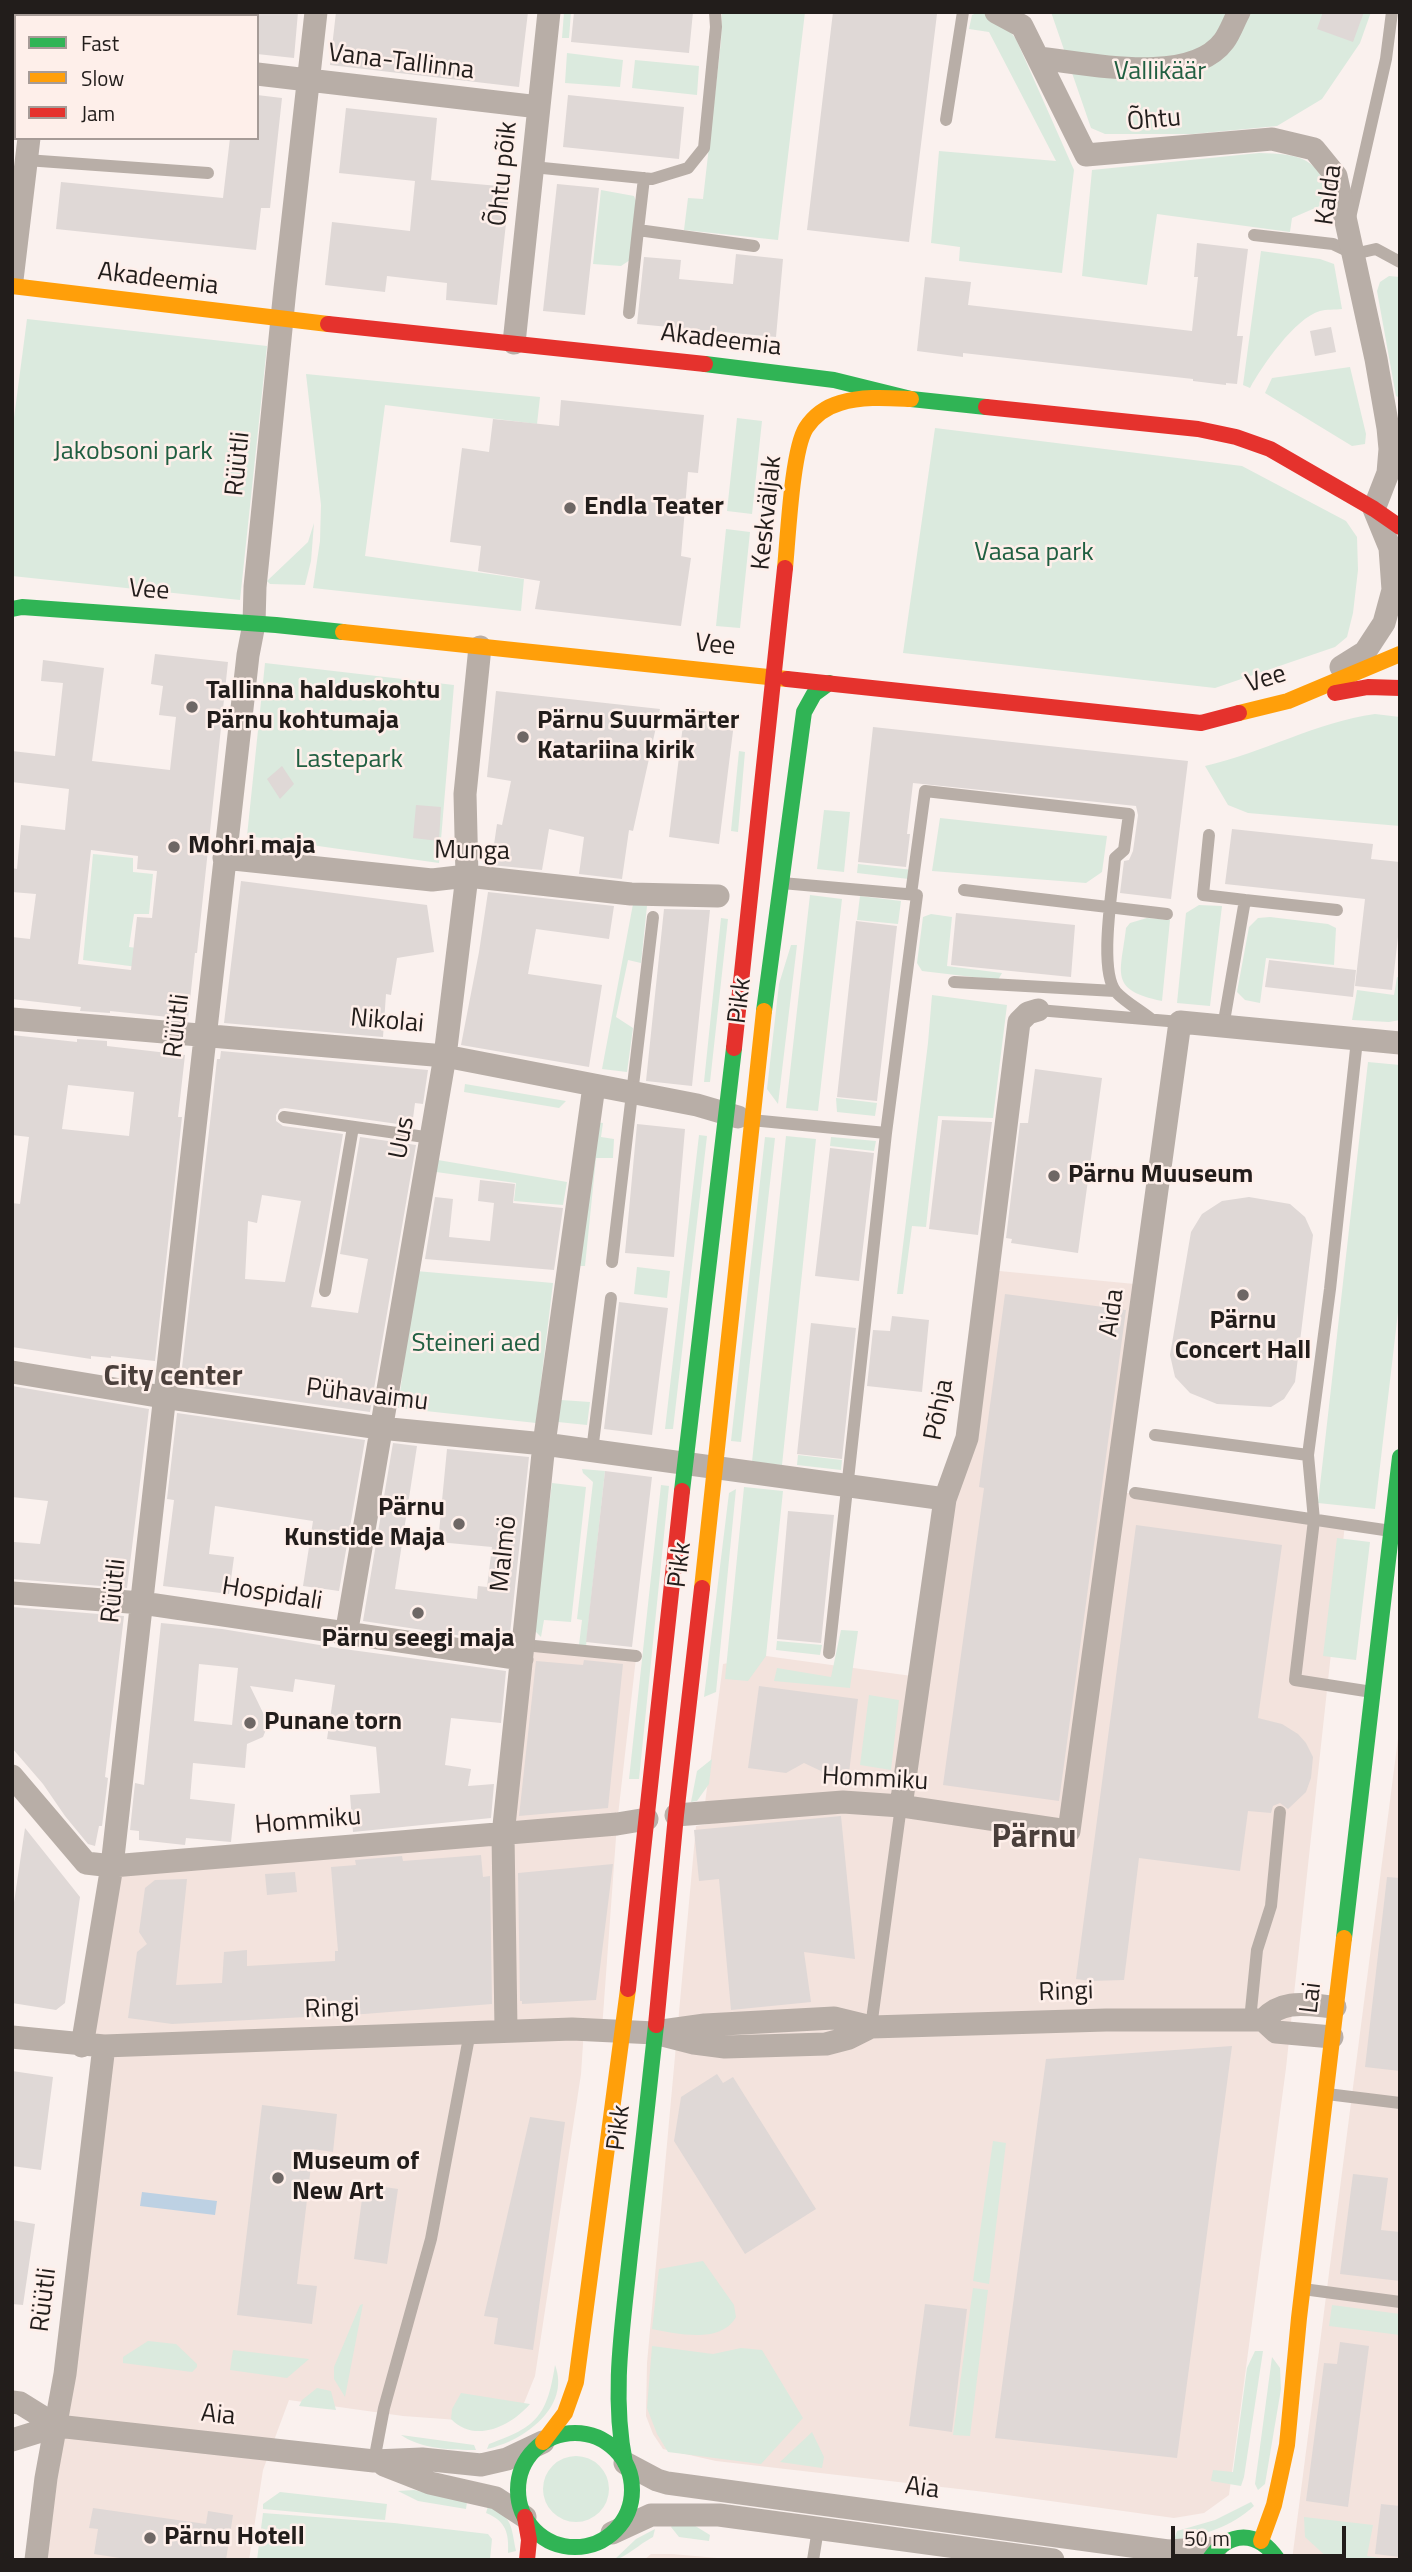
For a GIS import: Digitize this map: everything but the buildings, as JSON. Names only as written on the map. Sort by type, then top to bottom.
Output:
[{"type":"main road","name":"Akadeemia","points":[[12,286],[834,380],[911,399],[1198,429],[1236,437],[1270,449],[1400,527]]},
{"type":"main road","name":"Keskväljak","points":[[773,677],[779,642],[796,466],[806,428],[822,411],[837,402],[870,397],[911,399]]},
{"type":"main road","name":"Vee","points":[[12,609],[22,607],[254,624],[1201,723],[1288,701],[1400,654]]},
{"type":"main road","name":"Pikk","points":[[543,2442],[565,2413],[576,2382],[623,2031],[685,1465],[727,1113],[773,677]]},
{"type":"main road","name":"Pikk","points":[[625,2463],[619,2433],[617,2399],[623,2322],[676,1815],[716,1469],[751,1120],[804,712],[814,694],[829,683]]},
{"type":"main road","points":[[1288,701],[1368,687],[1400,688]]},
{"type":"main road","name":"Lai","points":[[1262,2541],[1274,2505],[1287,2445],[1400,1457]]},
{"type":"main road","points":[[527,2560],[529,2540],[525,2517],[519,2503],[520,2475],[527,2459],[543,2442],[562,2434],[581,2433],[598,2437],[612,2446],[625,2463],[631,2478],[631,2499],[625,2517],[592,2560]]},
{"type":"main road","points":[[525,2517],[546,2539],[565,2546],[586,2546],[612,2533]]},
{"type":"main road","points":[[1212,2554],[1233,2538],[1242,2536],[1262,2541],[1278,2560]]},
{"type":"street","name":"Rüütli","points":[[36,2560],[46,2478],[57,2426],[93,2046],[163,1397],[248,655],[267,529],[283,319],[316,12]]},
{"type":"street","name":"Õhtu põik","points":[[514,343],[549,12]]},
{"type":"street","name":"Õhtu","points":[[996,12],[1022,26],[1086,155],[1272,139],[1314,149],[1336,176],[1348,226]]},
{"type":"street","points":[[1038,58],[1144,70],[1173,68],[1206,57],[1224,42],[1239,12]]},
{"type":"street","name":"Vana-Tallinna","points":[[259,74],[539,107]]},
{"type":"street","points":[[12,280],[28,149]]},
{"type":"street","name":"Kalda","points":[[1348,226],[1394,428],[1388,473],[1374,509]]},
{"type":"street","points":[[1288,701],[1364,652],[1384,623],[1393,590],[1390,548],[1374,509]]},
{"type":"street","name":"Uus","points":[[346,1635],[445,1056],[467,876],[465,794],[480,647]]},
{"type":"street","name":"Munga","points":[[224,858],[432,880],[467,876],[631,894],[718,896]]},
{"type":"street","name":"Põhja","points":[[901,1806],[945,1499],[967,1438],[1028,1016]]},
{"type":"street","name":"Nikolai","points":[[12,1019],[445,1056],[751,1120]]},
{"type":"street","points":[[1180,1022],[1400,1043]]},
{"type":"street","name":"Aida","points":[[1069,1832],[1180,1022]]},
{"type":"street","name":"Malmö","points":[[506,2029],[503,1835],[544,1444],[594,1086]]},
{"type":"street","name":"Pühavaimu","points":[[12,1372],[380,1428],[544,1444],[945,1499]]},
{"type":"street","name":"Hospidali","points":[[12,1593],[142,1603],[346,1635],[523,1652]]},
{"type":"street","name":"Hommiku","points":[[12,1776],[86,1863],[112,1866],[503,1835],[647,1819]]},
{"type":"street","name":"Hommiku","points":[[676,1815],[843,1802],[901,1806],[1069,1832]]},
{"type":"street","name":"Ringi","points":[[12,2038],[93,2046],[506,2029],[655,2033],[705,2025],[834,2018],[871,2026],[1107,2020],[1257,2020],[1282,2006],[1335,2007]]},
{"type":"street","name":"Ringi","points":[[1257,2020],[1276,2032],[1332,2037]]},
{"type":"street","name":"Aia","points":[[12,2402],[20,2403],[57,2426]]},
{"type":"street","name":"Aia","points":[[12,2440],[57,2426],[374,2461],[422,2459],[481,2465],[507,2459],[543,2442]]},
{"type":"street","name":"Aia","points":[[374,2461],[430,2483],[496,2498],[525,2517]]},
{"type":"street","name":"Aia","points":[[625,2463],[667,2483],[1168,2551],[1212,2554]]},
{"type":"street","name":"Aia","points":[[612,2533],[651,2515],[719,2515],[1054,2560]]},
{"type":"lane","points":[[533,167],[652,179],[688,168],[704,148],[716,27],[715,12]]},
{"type":"lane","points":[[946,120],[963,12]]},
{"type":"lane","name":"Kalda","points":[[1348,226],[1386,59],[1392,12]]},
{"type":"lane","points":[[28,149],[208,173]]},
{"type":"lane","points":[[629,313],[644,178]]},
{"type":"lane","points":[[638,230],[754,246]]},
{"type":"lane","points":[[1254,235],[1333,244],[1354,254],[1376,249],[1400,262]]},
{"type":"lane","points":[[911,894],[925,791],[1129,814],[1124,850],[1115,858],[1106,947],[1109,976],[1115,991],[1151,1019]]},
{"type":"lane","points":[[1209,835],[1203,895],[1337,910]]},
{"type":"lane","points":[[781,883],[917,895],[886,1133],[829,1653]]},
{"type":"lane","points":[[964,890],[1167,914]]},
{"type":"lane","points":[[1223,1027],[1245,900]]},
{"type":"lane","points":[[612,1262],[653,917]]},
{"type":"lane","points":[[954,982],[1115,991]]},
{"type":"lane","points":[[1028,1016],[1180,1022]]},
{"type":"lane","points":[[1357,1040],[1330,1289],[1308,1455],[1314,1520],[1295,1680],[1372,1692]]},
{"type":"lane","points":[[284,1117],[432,1138]]},
{"type":"lane","points":[[751,1120],[886,1133]]},
{"type":"lane","points":[[325,1292],[353,1127]]},
{"type":"lane","points":[[592,1451],[611,1298]]},
{"type":"lane","points":[[1155,1435],[1308,1455]]},
{"type":"lane","points":[[1135,1493],[1391,1531]]},
{"type":"lane","points":[[523,1652],[636,1656]]},
{"type":"lane","points":[[871,2026],[901,1806]]},
{"type":"lane","points":[[1257,2020],[1257,1950],[1271,1906],[1280,1812]]},
{"type":"lane","points":[[374,2461],[384,2408],[431,2239],[470,2032]]},
{"type":"lane","points":[[1326,2094],[1400,2103]]},
{"type":"lane","points":[[1303,2289],[1400,2302]]},
{"type":"lane","points":[[813,2560],[818,2529]]},
{"type":"shaded area","points":[[989,1270],[1145,1285],[1117,1493],[1135,1493],[1345,1524],[1286,2068],[1229,2495],[1204,2513],[1174,2518],[985,2492],[716,2461],[663,2449],[646,2416],[647,2363],[696,1826],[832,1804],[704,1811],[723,1664],[766,1656],[919,1677]]},
{"type":"shaded area","points":[[523,1648],[636,1658],[617,1824],[602,2029],[584,2029],[581,2074],[535,2376],[524,2403],[499,2423],[403,2416],[289,2400],[263,2470],[249,2560],[36,2560],[104,2047],[82,2046],[112,1866],[502,1835]]},
{"type":"shaded area","points":[[1400,1723],[1400,2560],[1292,2560]]},
{"type":"shaded area","points":[[651,2554],[672,2554],[740,2560],[644,2560]]},
{"type":"green space","points":[[12,12],[96,12],[14,14],[12,24]]},
{"type":"green space","points":[[564,12],[571,12],[569,38],[562,38]]},
{"type":"green space","points":[[722,12],[805,12],[778,240],[684,230],[688,198],[703,199]]},
{"type":"green space","points":[[979,12],[1002,21],[1016,39],[1074,170],[1062,273],[959,261],[960,247],[931,243],[939,151],[1056,161],[989,32],[969,29],[972,15]]},
{"type":"green space","name":"Vallikäär","points":[[1051,12],[1371,12],[1360,43],[1322,99],[1277,126],[1193,134],[1105,134],[1091,128]]},
{"type":"green space","points":[[567,53],[623,60],[620,87],[565,83]]},
{"type":"green space","points":[[635,60],[699,66],[697,95],[632,88]]},
{"type":"green space","points":[[1259,153],[1286,155],[1306,161],[1321,176],[1329,202],[1292,218],[1290,232],[1157,214],[1147,285],[1082,276],[1092,170]]},
{"type":"green space","points":[[601,190],[634,196],[636,201],[630,260],[621,266],[593,264]]},
{"type":"green space","points":[[1261,251],[1320,259],[1334,264],[1342,309],[1320,311],[1300,323],[1271,356],[1250,388],[1243,385]]},
{"type":"green space","points":[[1389,276],[1400,277],[1400,398],[1396,396],[1377,291],[1380,282]]},
{"type":"green space","name":"Jakobsoni park","points":[[27,319],[267,346],[240,600],[12,576],[12,433]]},
{"type":"green space","points":[[1350,367],[1366,434],[1365,444],[1352,446],[1265,393],[1272,378]]},
{"type":"green space","points":[[306,374],[540,397],[537,424],[385,405],[365,556],[524,579],[521,611],[313,588],[320,541],[321,505]]},
{"type":"green space","points":[[737,418],[762,421],[752,514],[727,511]]},
{"type":"green space","name":"Vaasa park","points":[[935,428],[1242,466],[1346,521],[1357,537],[1358,570],[1347,637],[1335,647],[1215,688],[903,653]]},
{"type":"green space","points":[[314,523],[311,561],[305,585],[270,584],[267,581],[308,542]]},
{"type":"green space","points":[[726,529],[750,532],[740,628],[716,626]]},
{"type":"green space","name":"Lastepark","points":[[265,663],[454,685],[439,863],[247,836]]},
{"type":"green space","points":[[1375,714],[1400,717],[1400,826],[1248,813],[1228,805],[1205,766],[1248,754],[1332,724]]},
{"type":"green space","points":[[739,751],[745,752],[738,832],[731,831]]},
{"type":"green space","points":[[824,810],[850,812],[844,872],[817,869]]},
{"type":"green space","points":[[940,818],[1107,836],[1102,872],[1086,883],[932,871]]},
{"type":"green space","points":[[93,854],[133,858],[133,872],[153,874],[149,914],[134,914],[129,947],[194,955],[192,974],[83,960]]},
{"type":"green space","points":[[858,864],[913,870],[909,879],[857,873]]},
{"type":"green space","points":[[810,895],[842,899],[818,1111],[786,1108]]},
{"type":"green space","points":[[860,896],[901,901],[898,924],[857,920]]},
{"type":"green space","points":[[633,904],[647,906],[641,963],[628,960],[616,1017],[633,1028],[627,1072],[602,1069]]},
{"type":"green space","points":[[1199,905],[1222,906],[1210,1006],[1177,1003],[1186,913]]},
{"type":"green space","points":[[931,914],[952,917],[947,966],[1002,973],[998,980],[922,971],[917,963],[923,917]]},
{"type":"green space","points":[[721,918],[728,919],[710,1082],[704,1082]]},
{"type":"green space","points":[[1147,918],[1170,920],[1162,1001],[1133,991],[1122,977],[1126,928],[1130,923]]},
{"type":"green space","points":[[1258,918],[1328,924],[1336,928],[1334,965],[1266,958],[1260,1003],[1245,1000],[1237,992],[1249,927]]},
{"type":"green space","points":[[791,945],[797,945],[778,1104],[767,1089],[779,984]]},
{"type":"green space","points":[[1397,977],[1400,978],[1400,1020],[1352,1020],[1357,990],[1394,995]]},
{"type":"green space","points":[[932,995],[1007,1005],[993,1118],[938,1116],[926,1227],[912,1226],[903,1294],[897,1294],[928,1043]]},
{"type":"green space","points":[[1368,1062],[1400,1065],[1400,1295],[1375,1509],[1318,1503]]},
{"type":"green space","points":[[465,1084],[566,1101],[559,1108],[464,1092]]},
{"type":"green space","points":[[836,1098],[877,1103],[875,1116],[837,1112]]},
{"type":"green space","points":[[596,1122],[603,1123],[601,1137],[614,1139],[613,1158],[596,1158],[585,1266],[579,1266]]},
{"type":"green space","points":[[699,1135],[707,1136],[673,1429],[665,1429]]},
{"type":"green space","points":[[786,1136],[816,1139],[782,1465],[752,1462]]},
{"type":"green space","points":[[765,1137],[775,1138],[741,1442],[731,1441]]},
{"type":"green space","points":[[831,1137],[876,1141],[874,1151],[830,1146]]},
{"type":"green space","points":[[438,1160],[567,1182],[563,1205],[514,1201],[516,1183],[436,1172]]},
{"type":"green space","points":[[637,1267],[670,1271],[667,1298],[634,1294]]},
{"type":"green space","name":"Steineri aed","points":[[416,1271],[553,1283],[536,1423],[398,1408]]},
{"type":"green space","points":[[561,1400],[590,1402],[587,1425],[558,1422]]},
{"type":"green space","points":[[798,1455],[842,1460],[841,1470],[797,1465]]},
{"type":"green space","points":[[582,1469],[605,1471],[586,1646],[579,1645],[582,1620],[577,1619],[593,1482]]},
{"type":"green space","points":[[552,1483],[586,1487],[571,1622],[544,1620],[541,1637],[533,1629]]},
{"type":"green space","points":[[661,1485],[669,1486],[639,1779],[629,1779]]},
{"type":"green space","points":[[744,1487],[783,1491],[766,1656],[748,1681],[725,1679]]},
{"type":"green space","points":[[736,1489],[716,1692],[704,1697],[729,1493]]},
{"type":"green space","points":[[1337,1538],[1370,1542],[1356,1660],[1323,1656]]},
{"type":"green space","points":[[841,1630],[858,1631],[850,1688],[774,1681],[777,1668],[831,1677]]},
{"type":"green space","points":[[777,1641],[822,1645],[820,1655],[776,1650]]},
{"type":"green space","points":[[869,1695],[899,1700],[891,1770],[860,1765]]},
{"type":"green space","points":[[712,1759],[709,1784],[697,1801],[691,1802],[697,1771]]},
{"type":"green space","points":[[993,2141],[1006,2143],[989,2284],[973,2281]]},
{"type":"green space","points":[[703,2261],[734,2305],[736,2317],[720,2331],[710,2334],[686,2335],[652,2329],[659,2269]]},
{"type":"green space","points":[[973,2288],[988,2290],[970,2436],[953,2435]]},
{"type":"green space","points":[[363,2304],[345,2397],[334,2379],[334,2367],[360,2305]]},
{"type":"green space","points":[[1332,2305],[1400,2314],[1400,2335],[1329,2326]]},
{"type":"green space","points":[[148,2341],[176,2344],[197,2367],[192,2372],[123,2363],[123,2357]]},
{"type":"green space","points":[[652,2346],[713,2354],[741,2348],[762,2350],[803,2418],[761,2464],[668,2452],[657,2434],[647,2408]]},
{"type":"green space","points":[[233,2350],[309,2359],[287,2378],[230,2370]]},
{"type":"green space","points":[[1255,2351],[1263,2351],[1241,2486],[1211,2481],[1213,2470],[1233,2472],[1247,2368]]},
{"type":"green space","points":[[1272,2357],[1280,2368],[1281,2389],[1265,2484],[1258,2490],[1255,2484]]},
{"type":"green space","points":[[555,2365],[558,2380],[556,2395],[541,2420],[515,2438],[487,2449],[489,2444],[518,2432],[537,2417],[548,2396]]},
{"type":"green space","points":[[317,2388],[331,2391],[336,2410],[299,2406],[302,2400]]},
{"type":"green space","points":[[461,2393],[530,2404],[503,2425],[482,2431],[471,2430],[451,2419],[452,2409]]},
{"type":"green space","points":[[812,2432],[824,2457],[822,2468],[780,2462]]},
{"type":"green space","points":[[401,2435],[474,2445],[476,2450],[427,2446]]},
{"type":"green space","points":[[576,2456],[589,2458],[599,2466],[607,2476],[607,2502],[599,2512],[589,2520],[576,2522],[563,2520],[553,2512],[545,2502],[543,2489],[545,2476],[553,2466],[563,2458]]},
{"type":"green space","points":[[414,2490],[467,2502],[466,2509],[418,2501],[398,2491]]},
{"type":"green space","points":[[280,2492],[387,2504],[385,2520],[263,2509],[263,2504]]},
{"type":"green space","points":[[1251,2502],[1254,2506],[1226,2525],[1196,2536],[1174,2540],[1177,2531],[1215,2520]]},
{"type":"green space","points":[[488,2506],[507,2518],[516,2551],[508,2553],[505,2528],[486,2513]]},
{"type":"green space","points":[[263,2513],[394,2523],[488,2534],[492,2539],[490,2560],[257,2560]]},
{"type":"green space","points":[[1304,2517],[1373,2525],[1367,2556],[1391,2560],[1330,2560],[1305,2537]]},
{"type":"green space","points":[[673,2524],[692,2524],[710,2535],[709,2541],[679,2537],[671,2527]]},
{"type":"green space","points":[[655,2529],[653,2537],[614,2560],[636,2539]]},
{"type":"water","points":[[142,2192],[217,2201],[215,2215],[140,2206]]},
{"type":"traffic: fast","points":[[705,364],[834,380],[911,399],[986,407]]},
{"type":"traffic: fast","points":[[12,609],[22,607],[343,632]]},
{"type":"traffic: fast","points":[[764,1011],[804,712],[814,694],[829,683]]},
{"type":"traffic: fast","points":[[682,1491],[734,1048]]},
{"type":"traffic: fast","points":[[1344,1938],[1400,1457]]},
{"type":"traffic: fast","points":[[625,2463],[619,2411],[620,2359],[656,2025]]},
{"type":"traffic: fast","points":[[575,2433],[597,2437],[615,2450],[628,2468],[632,2490],[628,2512],[615,2530],[597,2543],[575,2547],[553,2543],[535,2530],[522,2512],[518,2490],[522,2468],[535,2450],[553,2437],[575,2433]]},
{"type":"traffic: fast","points":[[1209,2560],[1225,2543],[1244,2538],[1262,2543],[1278,2560]]},
{"type":"traffic: slow","points":[[12,286],[328,324]]},
{"type":"traffic: slow","points":[[785,568],[794,474],[806,428],[825,410],[849,401],[876,398],[911,399]]},
{"type":"traffic: slow","points":[[343,632],[787,679]]},
{"type":"traffic: slow","points":[[1239,713],[1288,701],[1400,654]]},
{"type":"traffic: slow","points":[[702,1588],[764,1011]]},
{"type":"traffic: slow","points":[[1261,2541],[1274,2505],[1287,2445],[1299,2318],[1344,1938]]},
{"type":"traffic: slow","points":[[543,2442],[565,2413],[576,2382],[628,1989]]},
{"type":"traffic: jam","points":[[328,324],[705,364]]},
{"type":"traffic: jam","points":[[986,407],[1198,429],[1236,437],[1270,449],[1400,527]]},
{"type":"traffic: jam","points":[[734,1048],[785,568]]},
{"type":"traffic: jam","points":[[787,679],[1201,723],[1239,713]]},
{"type":"traffic: jam","points":[[1335,693],[1368,687],[1400,688]]},
{"type":"traffic: jam","points":[[628,1989],[682,1491]]},
{"type":"traffic: jam","points":[[656,2025],[702,1588]]},
{"type":"traffic: jam","points":[[525,2517],[529,2540],[527,2560]]},
{"type":"place","name":"Endla Teater","points":[[570,508]]},
{"type":"place","name":"Tallinna halduskohtu Pärnu kohtumaja","points":[[192,707]]},
{"type":"place","name":"Pärnu Suurmärter Katariina kirik","points":[[523,737]]},
{"type":"place","name":"Mohri maja","points":[[174,847]]},
{"type":"place","name":"Pärnu Muuseum","points":[[1054,1176]]},
{"type":"place","name":"Pärnu Concert Hall","points":[[1243,1295]]},
{"type":"place","name":"Pärnu Kunstide Maja","points":[[459,1524]]},
{"type":"place","name":"Pärnu seegi maja","points":[[418,1613]]},
{"type":"place","name":"Punane torn","points":[[250,1723]]},
{"type":"place","name":"Museum of New Art","points":[[278,2178]]},
{"type":"place","name":"Pärnu Hotell","points":[[150,2538]]},
{"type":"district","name":"City center","points":[[173,1378]]},
{"type":"district","name":"Pärnu","points":[[1034,1839]]}]
